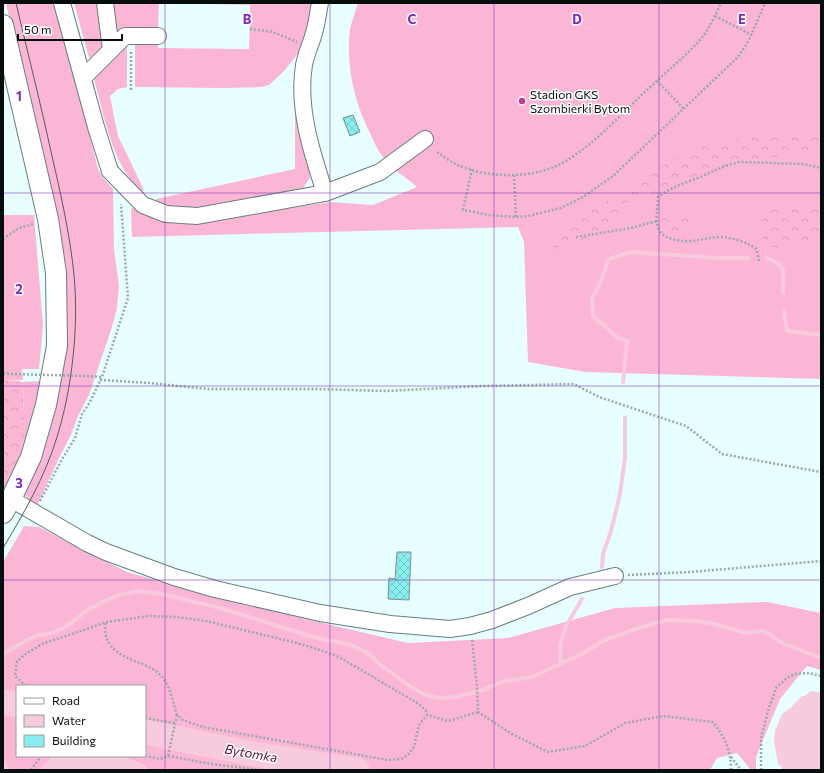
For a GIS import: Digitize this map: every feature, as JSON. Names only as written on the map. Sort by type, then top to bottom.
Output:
[{"type":"main road","points":[[3,25],[48,219],[56,273],[57,346],[46,406],[38,435],[31,457],[7,506]]},
{"type":"lane","points":[[62,3],[96,127],[110,171],[142,205],[166,214],[197,216],[325,193],[380,172],[426,139]]},
{"type":"lane","points":[[105,3],[111,50]]},
{"type":"lane","points":[[290,85],[306,57],[315,32],[320,3]]},
{"type":"lane","points":[[83,78],[125,36],[158,36]]},
{"type":"lane","points":[[306,57],[302,89],[303,108],[313,156],[325,193]]},
{"type":"lane","points":[[7,506],[34,513],[106,552],[174,577],[215,589],[320,613],[390,624],[450,629],[470,626],[492,620],[528,606],[570,587],[615,576]]},
{"type":"path","points":[[437,152],[458,165],[488,174],[514,175],[533,173],[549,169],[563,162],[581,151],[703,36],[721,3]]},
{"type":"path","points":[[472,170],[463,210],[489,215],[516,217],[528,216],[561,208],[583,197],[613,176],[738,57],[752,35],[765,3]]},
{"type":"path","points":[[715,16],[752,35]]},
{"type":"path","points":[[250,29],[273,32],[294,40],[306,57]]},
{"type":"path","points":[[131,36],[131,90]]},
{"type":"path","points":[[657,81],[684,109]]},
{"type":"path","points":[[758,261],[757,251],[752,246],[730,238],[721,237],[690,242],[679,241],[664,236],[659,230],[656,221],[658,197],[666,191],[730,164],[740,162],[803,164],[821,168]]},
{"type":"path","points":[[514,175],[516,217]]},
{"type":"path","points":[[34,513],[61,461],[75,438],[82,414],[90,402],[102,377],[128,298],[120,199]]},
{"type":"path","points":[[3,239],[19,228],[48,219]]},
{"type":"path","points":[[576,237],[630,228],[656,221]]},
{"type":"path","points":[[3,373],[102,377]]},
{"type":"path","points":[[100,380],[208,389],[387,391],[483,386],[574,384],[599,397],[686,426],[722,454],[821,472]]},
{"type":"path","points":[[615,576],[698,572],[821,561]]},
{"type":"path","points":[[25,685],[15,676],[18,661],[27,653],[42,644],[107,622],[150,616],[177,617],[206,621],[299,643],[339,657],[419,704],[426,711],[427,715]]},
{"type":"path","points":[[107,622],[105,630],[107,639],[112,648],[120,655],[154,670],[163,678],[169,689],[177,715],[183,720],[203,727],[388,760],[401,759],[408,755],[414,747],[419,725],[427,715]]},
{"type":"path","points":[[470,626],[478,695],[478,712]]},
{"type":"path","points":[[761,770],[761,738],[776,688],[787,678],[795,674],[809,673],[821,676]]},
{"type":"path","points":[[427,715],[448,721],[478,712],[512,734],[548,752],[584,746],[625,723],[663,716],[713,722],[722,734],[731,757],[741,770]]},
{"type":"path","points":[[168,756],[174,723],[177,715]]},
{"type":"path","points":[[146,718],[174,723]]},
{"type":"path","points":[[146,756],[160,759],[168,756],[211,764],[258,770]]},
{"type":"path","points":[[31,770],[40,757]]},
{"type":"path","points":[[731,757],[731,770]]},
{"type":"green space","points":[[6,3],[56,3],[98,169],[113,189],[114,250],[119,285],[117,308],[111,330],[89,395],[37,506],[24,493],[56,396],[39,149]]},
{"type":"green space","points":[[74,3],[100,3],[106,49],[91,65]]},
{"type":"green space","points":[[109,3],[159,3],[158,32],[114,42]]},
{"type":"green space","points":[[159,3],[314,3],[310,30],[300,51],[284,71],[269,85],[262,87],[224,88],[135,87],[135,39],[158,40],[158,48],[249,49],[250,5]]},
{"type":"green space","points":[[358,3],[821,3],[821,379],[585,372],[528,362],[524,242],[518,227],[132,237],[131,208],[202,222],[330,202],[373,205],[417,187],[395,170],[381,154],[367,127],[354,92],[350,67],[349,42],[350,29]]},
{"type":"green space","points":[[127,40],[127,87],[118,89],[110,96],[118,136],[144,190],[142,191],[132,181],[123,168],[116,153],[110,138],[93,75]]},
{"type":"green space","points":[[295,108],[298,108],[310,170],[310,178],[303,188],[191,209],[165,208],[155,202],[156,199],[295,169]]},
{"type":"green space","points":[[821,130],[821,152],[760,159],[698,174],[658,197],[630,200],[625,205],[614,225],[584,240],[553,251],[554,240],[588,213],[699,144]]},
{"type":"green space","points":[[768,204],[816,204],[821,208],[821,234],[811,245],[804,247],[799,241],[777,248],[763,241],[762,222],[765,208]]},
{"type":"green space","points":[[670,212],[688,216],[691,229],[687,237],[669,239],[661,226],[662,219]]},
{"type":"green space","points":[[3,215],[34,215],[43,325],[39,369],[22,369],[23,380],[3,381]]},
{"type":"green space","points":[[3,381],[20,381],[22,384],[24,390],[23,411],[25,433],[23,447],[17,463],[11,478],[3,491]]},
{"type":"green space","points":[[42,381],[30,426],[23,445],[24,393],[21,382]]},
{"type":"green space","points":[[24,526],[39,527],[127,572],[233,602],[408,643],[508,638],[615,608],[767,602],[821,613],[821,670],[807,666],[780,699],[756,757],[756,770],[751,770],[737,753],[717,758],[710,770],[149,770],[144,765],[124,757],[146,757],[146,685],[16,685],[16,757],[53,757],[39,770],[5,770],[3,750],[3,562]]},
{"type":"water","points":[[811,691],[821,691],[821,770],[783,770],[778,764],[774,740],[775,731],[782,714],[792,707],[802,696],[805,696]]},
{"type":"water","points":[[53,757],[124,757],[144,765],[149,770],[39,770]]},
{"type":"building","points":[[353,115],[360,132],[350,136],[343,118]]},
{"type":"building","points":[[397,552],[411,552],[409,600],[388,599],[389,578],[395,579]]},
{"type":"waterway","points":[[623,382],[627,341],[618,338],[593,316],[592,297],[598,288],[609,259],[631,252],[719,258],[748,258]]},
{"type":"waterway","points":[[767,258],[777,263],[783,269],[783,293]]},
{"type":"waterway","points":[[784,311],[787,331],[821,335]]},
{"type":"waterway","points":[[602,567],[603,554],[611,531],[620,494],[625,458],[625,418]]},
{"type":"waterway","points":[[3,654],[33,637],[53,633],[67,626],[100,603],[119,595],[137,591],[162,594],[224,609],[313,637],[351,645],[366,652],[382,666],[411,687],[423,694],[438,698],[456,697],[483,690],[501,682],[532,677],[580,655],[605,640],[644,626],[668,620],[711,623],[746,633],[762,631],[770,634],[780,642],[821,658]]},
{"type":"waterway","points":[[561,663],[560,645],[566,626],[582,599]]},
{"type":"waterway","name":"Bytomka","points":[[3,702],[16,705]]},
{"type":"waterway","name":"Bytomka","points":[[146,732],[254,754],[357,770]]},
{"type":"waterway","points":[[3,762],[8,770]]},
{"type":"tram line","points":[[3,548],[40,480],[57,437],[67,399],[73,357],[76,315],[74,275],[65,215],[16,3]]},
{"type":"place","name":"Stadion GKS Szombierki Bytom","points":[[522,101]]}]
